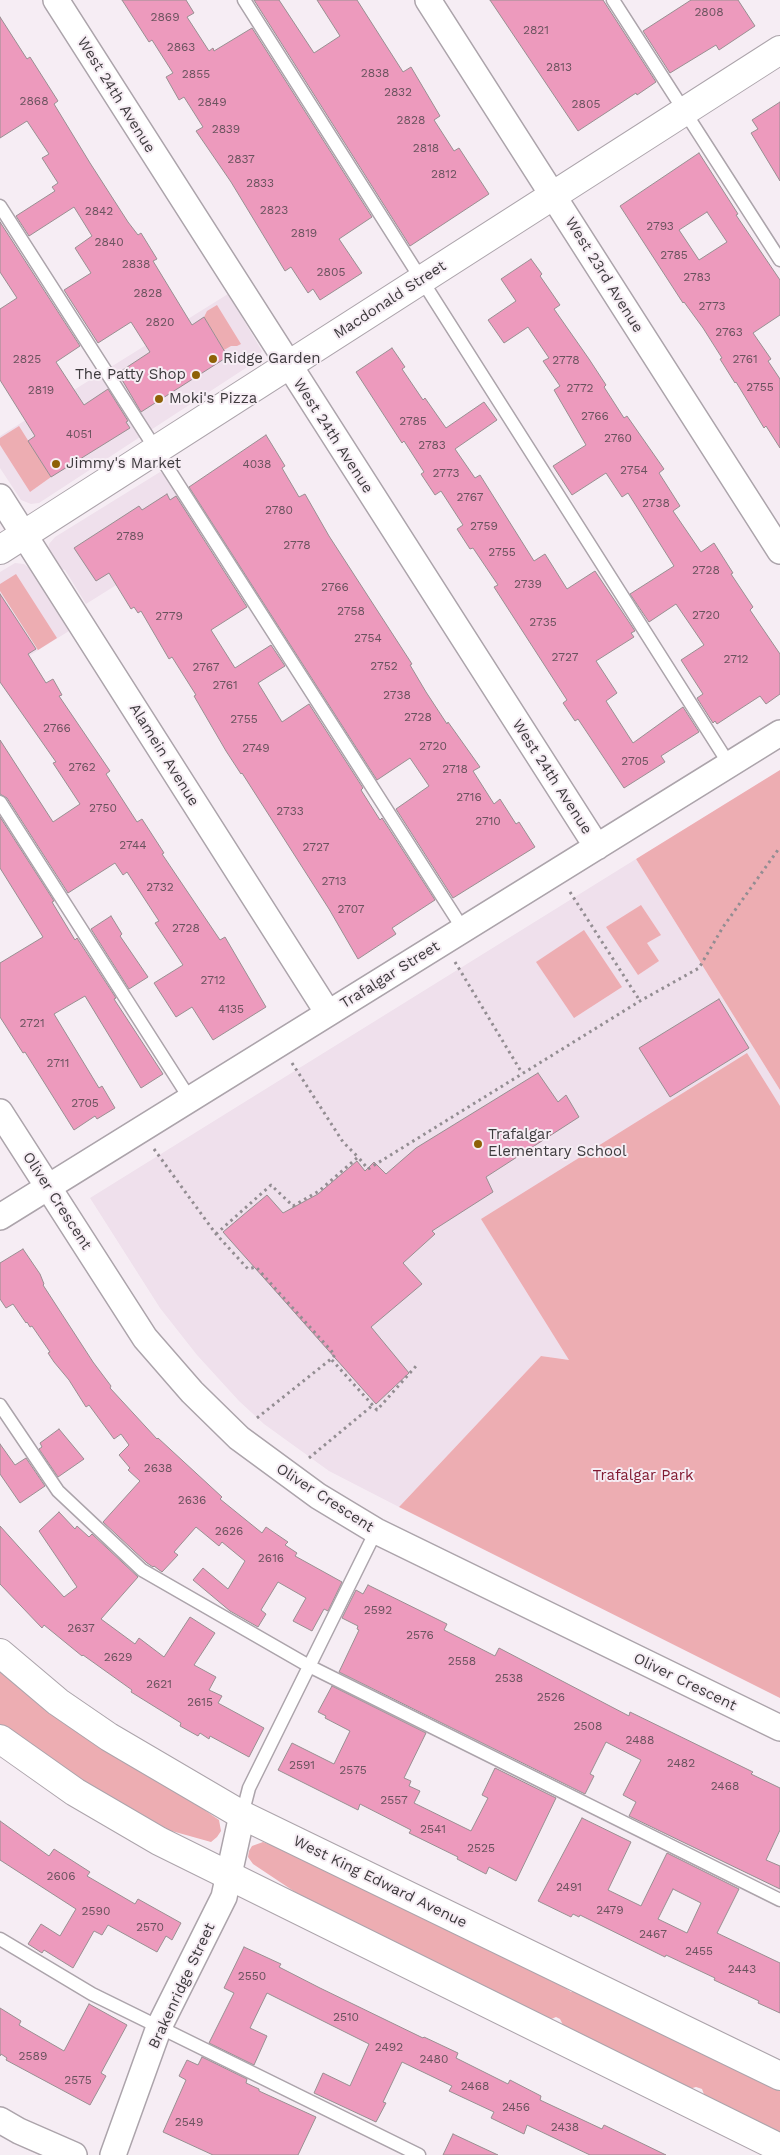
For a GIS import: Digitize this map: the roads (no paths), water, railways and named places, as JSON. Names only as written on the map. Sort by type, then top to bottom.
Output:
[{"type":"main road","name":"Macdonald Street","points":[[0,550],[780,50]]},
{"type":"main road","name":"West King Edward Avenue","points":[[0,1653],[58,1702],[109,1737],[242,1815],[780,2076]]},
{"type":"main road","points":[[0,1739],[29,1761],[114,1816],[158,1841],[780,2148]]},
{"type":"street","name":"West 24th Avenue","points":[[56,0],[288,366],[597,846]]},
{"type":"street","name":"West 23rd Avenue","points":[[428,0],[780,551]]},
{"type":"street","name":"Alamein Avenue","points":[[0,497],[328,1013]]},
{"type":"street","name":"Trafalgar Street","points":[[0,1216],[780,733]]},
{"type":"street","name":"Oliver Crescent","points":[[0,1112],[145,1338],[192,1392],[239,1438],[286,1474],[376,1531],[780,1728]]},
{"type":"street","name":"Brakenridge Street","points":[[113,2155],[160,2027],[224,1897],[242,1815]]},
{"type":"street","points":[[0,2120],[19,2131],[74,2155]]},
{"type":"lane","points":[[244,0],[729,764]]},
{"type":"lane","points":[[614,0],[780,260]]},
{"type":"lane","points":[[0,206],[463,930]]},
{"type":"lane","points":[[0,802],[190,1099]]},
{"type":"lane","points":[[0,1405],[58,1491],[142,1570],[309,1666],[780,1900]]},
{"type":"lane","points":[[242,1815],[249,1788],[376,1531]]},
{"type":"lane","points":[[0,1939],[92,1994],[419,2155]]},
{"type":"place","name":"Ridge Garden","points":[[213,359]]},
{"type":"place","name":"The Patty Shop","points":[[196,375]]},
{"type":"place","name":"Moki's Pizza","points":[[159,399]]},
{"type":"place","name":"Jimmy's Market","points":[[56,464]]},
{"type":"place","name":"Trafalgar Elementary School","points":[[478,1144]]},
{"type":"park label","name":"Trafalgar Park","points":[[643,1476]]}]
